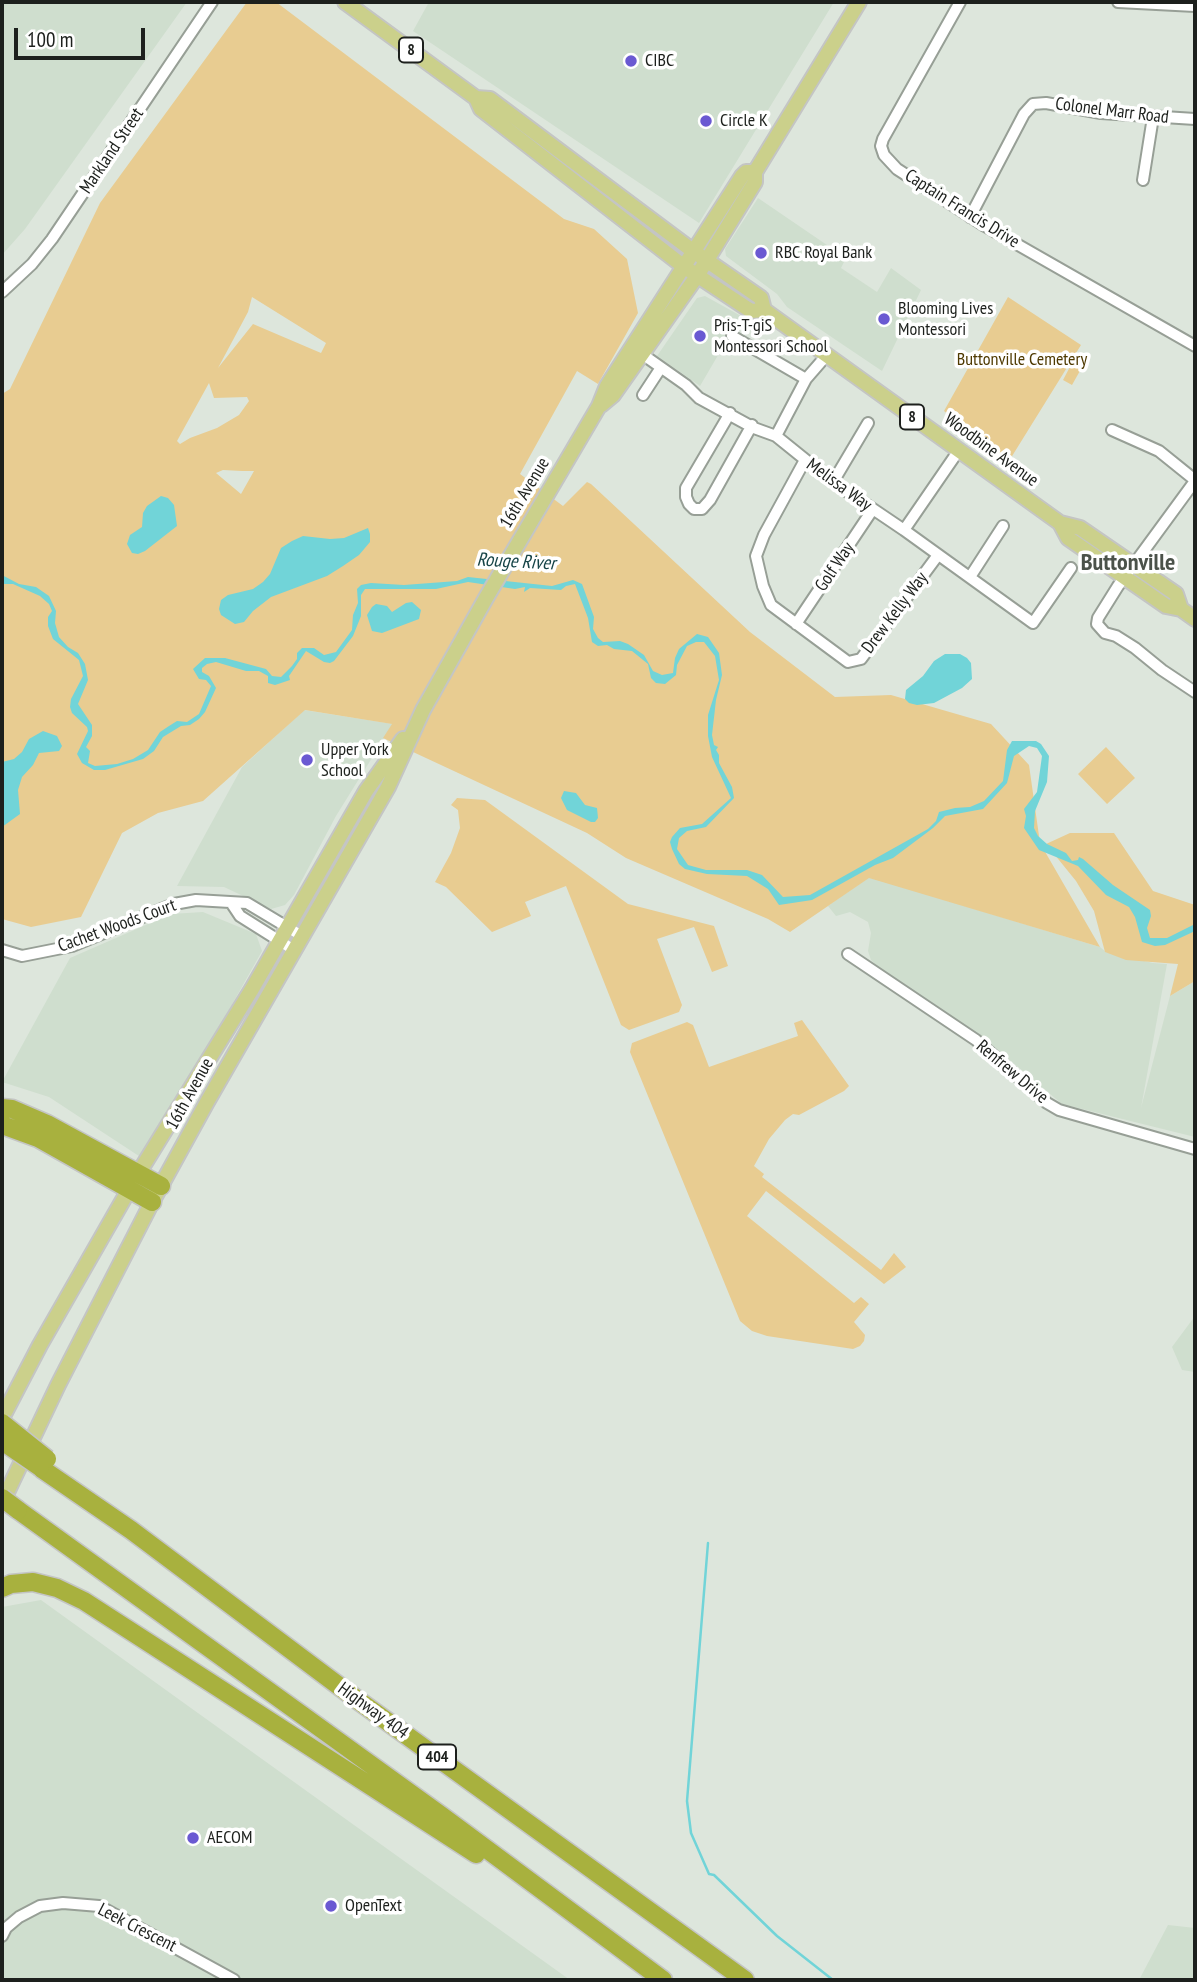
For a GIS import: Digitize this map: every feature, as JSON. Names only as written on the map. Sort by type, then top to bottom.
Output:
[{"type":"highway","points":[[2,1108],[12,1109],[47,1124],[134,1182],[152,1202]]},
{"type":"highway","points":[[2,1125],[38,1138],[134,1182],[162,1186]]},
{"type":"highway","points":[[2,1420],[45,1464]]},
{"type":"highway","points":[[2,1441],[45,1464]]},
{"type":"highway","name":"Highway 404","points":[[45,1464],[359,1701],[745,1980]]},
{"type":"highway","name":"404","points":[[7,1508],[45,1531],[442,1816],[663,1980]]},
{"type":"highway","points":[[2,1588],[11,1584],[33,1582],[57,1588],[84,1601],[451,1839],[567,1910]]},
{"type":"main road","name":"Woodbine Avenue","points":[[345,2],[476,98],[481,109],[696,276],[751,311],[764,310]]},
{"type":"main road","name":"16th Avenue","points":[[599,406],[613,395],[696,276],[755,182],[755,172],[859,2]]},
{"type":"main road","name":"Woodbine Avenue","points":[[476,98],[490,99],[693,251],[761,298],[764,310],[1060,523],[1068,538],[1129,570],[1166,606],[1181,609],[1195,619]]},
{"type":"main road","name":"16th Avenue","points":[[7,1508],[58,1385],[152,1202],[388,787],[423,710],[599,406],[607,386],[743,174],[755,172]]},
{"type":"main road","name":"16th Avenue","points":[[2,1420],[40,1345],[134,1182],[280,942],[366,790],[423,710]]},
{"type":"street","name":"Markland Street","points":[[2,292],[32,264],[52,239],[212,2]]},
{"type":"street","name":"Captain Francis Drive","points":[[960,2],[881,146],[884,155],[897,169],[970,217],[1195,346]]},
{"type":"street","points":[[1118,2],[1195,6]]},
{"type":"street","name":"Colonel Marr Road","points":[[970,217],[1024,114],[1033,104],[1046,103],[1101,113],[1195,119]]},
{"type":"street","points":[[1143,180],[1153,117]]},
{"type":"street","points":[[733,336],[806,379]]},
{"type":"street","name":"Melissa Way","points":[[642,354],[686,385],[699,398],[776,436],[833,482],[970,577],[1032,624],[1071,568]]},
{"type":"street","points":[[776,436],[806,379],[826,356]]},
{"type":"street","points":[[643,395],[660,369]]},
{"type":"street","points":[[730,413],[686,488],[685,497],[694,509],[702,509],[710,500],[752,425]]},
{"type":"street","points":[[833,482],[868,423]]},
{"type":"street","points":[[1112,430],[1159,451],[1195,481],[1129,570],[1098,618],[1099,629],[1135,648],[1195,692]]},
{"type":"street","points":[[904,530],[959,450]]},
{"type":"street","name":"Drew Kelly Way","points":[[805,460],[764,535],[756,556],[771,605],[848,662],[861,659],[938,555]]},
{"type":"street","name":"Golf Way","points":[[796,624],[873,509]]},
{"type":"street","points":[[970,577],[1003,526]]},
{"type":"street","name":"Cachet Woods Court","points":[[2,950],[22,956],[72,946],[174,904],[196,900],[247,903],[302,936]]},
{"type":"street","points":[[232,904],[240,916],[294,950]]},
{"type":"street","name":"Renfrew Drive","points":[[848,954],[976,1040],[1059,1110],[1195,1149]]},
{"type":"street","name":"Leek Crescent","points":[[2,1936],[6,1928],[19,1917],[40,1906],[63,1903],[99,1906],[234,1980]]},
{"type":"shaded area","points":[[2,2],[187,2],[25,229],[2,255]]},
{"type":"shaded area","points":[[429,2],[834,2],[699,223],[413,31]]},
{"type":"shaded area","points":[[758,198],[846,258],[841,268],[877,292],[891,268],[921,290],[882,371],[787,307],[777,294],[726,256],[725,249]]},
{"type":"shaded area","name":"Pris-T-giS Montessori School","points":[[705,296],[741,316],[700,386],[657,356],[697,298]]},
{"type":"shaded area","points":[[304,710],[393,724],[336,816],[294,895],[285,905],[271,909],[224,887],[177,886],[242,767]]},
{"type":"shaded area","points":[[869,877],[1100,947],[1106,952],[1167,964],[1141,1108],[1170,996],[1195,981],[1195,1137],[1062,1104],[980,1035],[877,966],[868,951],[871,933],[868,922],[850,912],[836,916],[828,906]]},
{"type":"shaded area","points":[[203,912],[256,934],[262,951],[145,1160],[49,1097],[2,1082],[70,958],[171,914]]},
{"type":"shaded area","points":[[1195,1316],[1195,1372],[1182,1370],[1172,1347]]},
{"type":"shaded area","points":[[41,1600],[570,1980],[2,1980],[2,1607]]},
{"type":"shaded area","points":[[1168,1925],[1195,1928],[1195,1980],[1139,1980]]},
{"type":"green space","points":[[247,2],[276,2],[564,219],[594,229],[627,259],[638,313],[598,384],[577,371],[520,474],[563,506],[587,482],[591,484],[750,632],[835,697],[891,695],[991,724],[1029,765],[1040,843],[1100,947],[869,878],[790,932],[768,919],[626,858],[587,833],[383,738],[392,724],[305,710],[203,801],[158,813],[122,833],[81,917],[31,927],[2,919],[2,394],[10,389],[100,203]],"holes":[[[252,297],[326,343],[321,353],[253,324],[218,368],[248,312]],[[209,383],[214,398],[247,397],[249,401],[239,415],[180,444],[177,441]],[[223,470],[254,471],[241,494],[216,473]]]},
{"type":"green space","name":"Buttonville Cemetery","points":[[1008,297],[1081,345],[1009,461],[944,411]]},
{"type":"green space","points":[[1072,363],[1081,369],[1072,385],[1063,380]]},
{"type":"green space","points":[[1106,747],[1135,778],[1107,804],[1078,774]]},
{"type":"green space","points":[[457,798],[485,800],[628,904],[714,926],[728,966],[712,972],[694,927],[657,939],[682,1005],[679,1012],[629,1030],[621,1025],[566,886],[525,902],[531,916],[492,932],[446,887],[435,882],[451,853],[460,828],[458,810],[451,805]]},
{"type":"green space","points":[[1070,833],[1114,833],[1153,891],[1195,905],[1195,981],[1170,996],[1178,964],[1126,960],[1105,952],[1094,911],[1076,881],[1046,844]]},
{"type":"green space","points":[[802,1020],[849,1086],[799,1115],[793,1114],[785,1120],[769,1139],[754,1166],[764,1174],[762,1177],[881,1270],[894,1253],[906,1267],[884,1284],[766,1191],[747,1216],[854,1303],[861,1297],[869,1304],[854,1322],[865,1335],[860,1346],[853,1349],[767,1336],[752,1331],[740,1321],[630,1052],[632,1043],[687,1022],[693,1025],[709,1067],[798,1036],[794,1023]]},
{"type":"water","points":[[161,496],[168,498],[174,505],[177,526],[145,551],[132,553],[127,544],[130,535],[142,527],[143,513],[147,506]]},
{"type":"water","points":[[368,528],[370,542],[359,555],[327,576],[271,597],[244,622],[235,624],[221,615],[221,600],[228,595],[253,589],[263,582],[270,574],[281,548],[292,541],[303,536],[344,538]]},
{"type":"water","points":[[2,575],[19,584],[36,587],[49,596],[56,611],[55,623],[59,637],[78,653],[85,664],[88,680],[78,704],[92,725],[92,736],[86,747],[90,751],[88,763],[95,766],[133,759],[148,750],[160,732],[177,721],[187,722],[199,714],[211,686],[206,680],[199,679],[193,669],[205,658],[225,658],[266,669],[272,676],[281,677],[292,666],[302,648],[314,648],[324,655],[336,652],[352,630],[353,615],[358,603],[357,589],[361,585],[404,585],[457,581],[468,577],[552,586],[573,580],[582,584],[594,617],[593,629],[598,638],[603,642],[620,641],[628,644],[644,655],[653,671],[662,675],[673,673],[679,649],[697,634],[708,637],[719,653],[722,675],[712,735],[714,745],[718,747],[716,750],[719,763],[732,787],[734,798],[706,827],[687,831],[679,838],[677,849],[688,865],[706,870],[747,870],[762,875],[783,897],[810,895],[928,829],[936,821],[939,812],[970,807],[984,801],[1003,781],[1007,750],[1012,741],[1036,741],[1049,756],[1047,782],[1035,811],[1034,828],[1038,836],[1047,844],[1066,853],[1072,861],[1078,860],[1079,857],[1083,859],[1113,885],[1150,910],[1147,928],[1150,938],[1167,938],[1195,924],[1195,931],[1165,945],[1155,946],[1142,942],[1135,917],[1129,907],[1106,895],[1078,866],[1039,850],[1024,828],[1024,809],[1037,792],[1042,756],[1037,748],[1029,746],[1014,756],[1007,783],[983,809],[945,816],[893,858],[812,900],[779,905],[768,889],[747,876],[707,874],[685,869],[679,864],[672,849],[672,837],[680,828],[702,824],[731,798],[712,757],[708,736],[708,715],[719,680],[715,656],[704,642],[687,646],[677,665],[676,675],[665,684],[656,683],[651,678],[648,664],[632,651],[614,649],[607,645],[598,646],[592,642],[588,618],[575,584],[561,590],[530,588],[524,592],[525,587],[515,589],[468,582],[436,589],[365,589],[361,595],[361,616],[353,636],[334,661],[324,662],[306,651],[289,676],[290,680],[275,685],[268,683],[268,676],[259,671],[246,671],[216,662],[207,664],[202,668],[202,672],[209,676],[216,688],[199,719],[163,737],[154,751],[143,759],[105,770],[94,770],[82,763],[77,754],[88,731],[70,707],[71,699],[83,676],[79,660],[53,639],[48,626],[48,617],[52,611],[49,604],[40,596],[13,584],[2,584]]},
{"type":"water","points":[[412,602],[421,610],[419,619],[382,633],[372,631],[367,615],[376,604],[387,606],[392,612]]},
{"type":"water","points":[[945,654],[960,654],[967,658],[971,663],[972,679],[962,688],[934,703],[909,703],[905,699],[906,690],[923,676],[934,661]]},
{"type":"water","points":[[43,731],[57,736],[62,746],[59,751],[39,753],[22,777],[18,790],[20,814],[2,827],[2,762],[14,759],[22,752],[29,739]]},
{"type":"water","points":[[564,791],[576,793],[585,805],[597,808],[598,818],[595,822],[567,810],[561,798]]},
{"type":"waterway","points":[[708,1543],[687,1801],[691,1833],[709,1874],[714,1875],[777,1936],[833,1980]]},
{"type":"place","name":"CIBC","points":[[631,61]]},
{"type":"place","name":"Circle K","points":[[706,121]]},
{"type":"place","name":"RBC Royal Bank","points":[[761,253]]},
{"type":"place","name":"Blooming Lives Montessori","points":[[884,319]]},
{"type":"place","name":"Pris-T-giS Montessori School","points":[[700,336]]},
{"type":"place","name":"Upper York School","points":[[307,760]]},
{"type":"place","name":"AECOM","points":[[193,1838]]},
{"type":"place","name":"OpenText","points":[[331,1906]]},
{"type":"district","name":"Buttonville","points":[[1128,563]]},
{"type":"water label","name":"Rouge River","points":[[516,562]]}]
